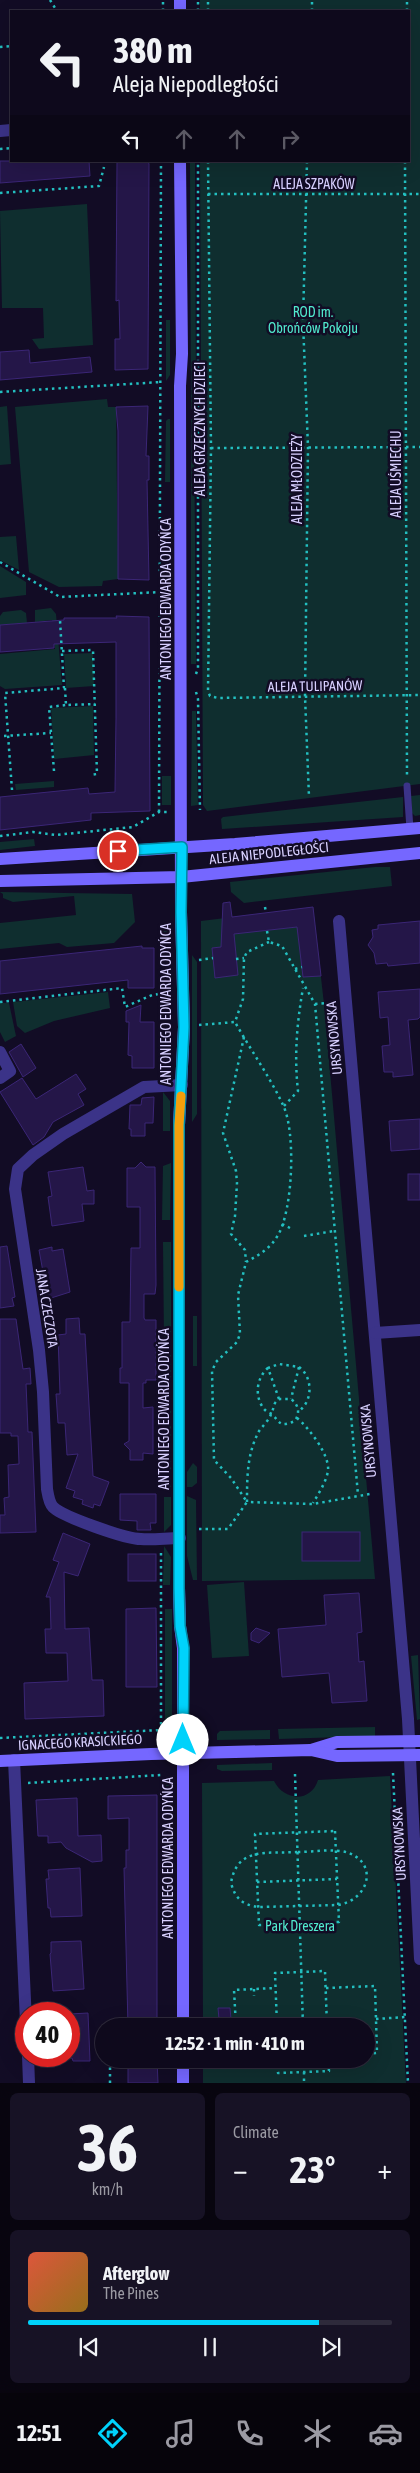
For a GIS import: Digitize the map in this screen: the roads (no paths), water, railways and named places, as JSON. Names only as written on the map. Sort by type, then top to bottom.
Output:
[{"type":"street","name":"ANTONIEGO EDWARDA ODYŃCA","points":[[180,162],[181,878],[184,1027],[179,1125],[180,1626],[184,1648],[183,2018]]},
{"type":"street","name":"ALEJA NIEPODLEGŁOŚCI","points":[[0,859],[415,829]]},
{"type":"street","name":"ALEJA NIEPODLEGŁOŚCI","points":[[0,881],[181,878],[420,853]]},
{"type":"street","name":"URSYNOWSKA","points":[[339,922],[375,1333],[414,1741],[420,1959]]},
{"type":"street","points":[[0,1052],[10,1071],[0,1078]]},
{"type":"street","name":"JANA CZECZOTA","points":[[180,1538],[139,1539],[125,1537],[70,1517],[54,1508],[49,1499],[39,1350],[15,1188],[18,1170],[33,1155],[63,1134],[144,1086],[154,1084],[182,1085]]},
{"type":"street","points":[[375,1333],[420,1330]]},
{"type":"street","name":"IGNACEGO KRASICKIEGO","points":[[311,1750],[337,1742],[414,1741]]},
{"type":"street","name":"IGNACEGO KRASICKIEGO","points":[[0,1761],[311,1750],[337,1756],[415,1755]]},
{"type":"street","points":[[14,1760],[25,2002]]},
{"type":"street","points":[[28,2067],[29,2083]]},
{"type":"street","points":[[183,2068],[183,2083]]},
{"type":"lane","points":[[407,786],[415,829]]},
{"type":"park label","name":"ROD im. Obrońców Pokoju","points":[[313,320]]},
{"type":"park label","name":"Park Dreszera","points":[[300,1926]]}]
